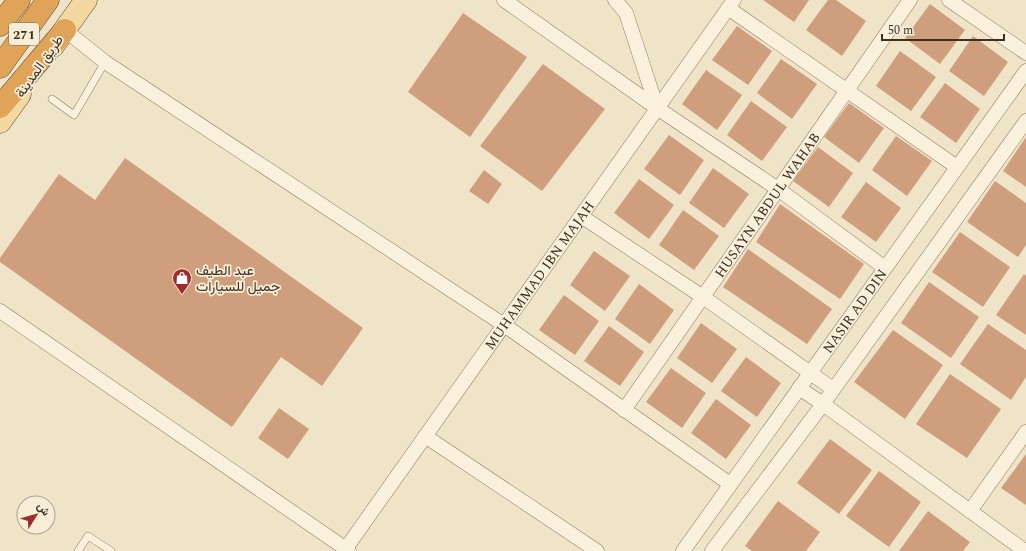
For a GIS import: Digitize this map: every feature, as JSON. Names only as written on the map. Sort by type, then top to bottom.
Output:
[{"type":"highway","name":"271","points":[[0,25],[19,0]]},
{"type":"highway","name":"271","points":[[0,67],[48,0]]},
{"type":"highway","points":[[0,107],[65,30]]},
{"type":"main road","name":"طريق المدينة","points":[[0,122],[86,0]]},
{"type":"main road","name":"طريق المدينة","points":[[65,30],[89,0]]},
{"type":"street","points":[[504,0],[657,108],[778,189],[885,268]]},
{"type":"street","points":[[615,0],[626,13],[657,108]]},
{"type":"street","name":"HUSAYN ABDUL WAHAB","points":[[624,410],[910,0]]},
{"type":"street","points":[[949,0],[1026,53]]},
{"type":"street","points":[[731,4],[847,90],[958,167]]},
{"type":"street","name":"MUHAMMAD IBN MAJAH","points":[[346,550],[731,4]]},
{"type":"street","points":[[65,30],[105,62],[504,325],[730,484]]},
{"type":"street","name":"NASIR AD DIN","points":[[683,551],[1026,71]]},
{"type":"street","name":"NASIR AD DIN","points":[[712,551],[834,389],[1026,121]]},
{"type":"street","points":[[581,216],[703,297],[834,389]]},
{"type":"street","points":[[0,311],[346,550]]},
{"type":"street","points":[[799,388],[1025,551]]},
{"type":"street","points":[[970,511],[1026,432]]},
{"type":"street","points":[[425,436],[597,551]]},
{"type":"lane","points":[[52,99],[74,115],[105,62]]},
{"type":"lane","points":[[78,551],[88,536],[111,551]]},
{"type":"building","points":[[763,0],[809,0],[794,22]]},
{"type":"building","points":[[828,0],[836,0],[866,21],[842,56],[806,30]]},
{"type":"building","points":[[930,4],[965,30],[940,64],[905,38]]},
{"type":"building","points":[[463,13],[527,57],[470,137],[408,92]]},
{"type":"building","points":[[737,26],[772,51],[748,85],[712,60]]},
{"type":"building","points":[[973,36],[1008,62],[984,96],[949,71]]},
{"type":"building","points":[[900,51],[936,77],[911,111],[876,86]]},
{"type":"building","points":[[781,59],[817,84],[792,119],[757,93]]},
{"type":"building","points":[[543,64],[605,109],[542,191],[480,146]]},
{"type":"building","points":[[706,70],[742,95],[717,130],[682,104]]},
{"type":"building","points":[[945,83],[980,109],[956,143],[920,117]]},
{"type":"building","points":[[751,101],[787,127],[762,161],[727,135]]},
{"type":"building","points":[[849,103],[884,128],[859,163],[824,137]]},
{"type":"building","points":[[669,135],[704,160],[680,195],[644,169]]},
{"type":"building","points":[[896,136],[932,161],[907,196],[872,170]]},
{"type":"building","points":[[1026,137],[1026,187],[1003,171]]},
{"type":"building","points":[[818,147],[853,173],[829,207],[793,181]]},
{"type":"building","name":"عبد الطيف جميل للسيارات","points":[[125,158],[363,328],[322,386],[281,357],[232,427],[0,262],[0,258],[59,174],[95,200]]},
{"type":"building","points":[[713,168],[749,194],[724,228],[689,203]]},
{"type":"building","points":[[484,170],[502,184],[488,204],[469,191]]},
{"type":"building","points":[[639,179],[674,205],[649,239],[614,213]]},
{"type":"building","points":[[995,181],[1026,203],[1026,245],[1018,257],[967,222]]},
{"type":"building","points":[[866,182],[901,208],[876,242],[841,217]]},
{"type":"building","points":[[780,204],[864,264],[840,299],[756,242]]},
{"type":"building","points":[[683,210],[719,236],[694,270],[659,245]]},
{"type":"building","points":[[960,232],[1010,267],[983,307],[932,272]]},
{"type":"building","points":[[748,249],[832,309],[807,344],[723,287]]},
{"type":"building","points":[[594,251],[630,276],[605,311],[570,285]]},
{"type":"building","points":[[1024,274],[1026,276],[1026,335],[996,315]]},
{"type":"building","points":[[929,282],[979,317],[951,358],[901,323]]},
{"type":"building","points":[[639,284],[674,310],[650,344],[615,319]]},
{"type":"building","points":[[564,295],[599,321],[575,355],[539,330]]},
{"type":"building","points":[[701,323],[737,349],[712,383],[677,358]]},
{"type":"building","points":[[988,324],[1026,350],[1026,377],[1011,400],[960,364]]},
{"type":"building","points":[[609,326],[644,352],[620,386],[584,361]]},
{"type":"building","points":[[893,330],[943,365],[905,419],[854,382]]},
{"type":"building","points":[[746,357],[781,383],[757,417],[721,391]]},
{"type":"building","points":[[671,368],[706,393],[682,428],[646,402]]},
{"type":"building","points":[[950,374],[1001,409],[967,458],[916,424]]},
{"type":"building","points":[[716,399],[751,425],[726,459],[691,433]]},
{"type":"building","points":[[279,408],[309,429],[288,459],[258,438]]},
{"type":"building","points":[[830,439],[872,470],[839,514],[797,483]]},
{"type":"building","points":[[1026,454],[1026,505],[1001,488]]},
{"type":"building","points":[[879,471],[921,502],[889,547],[846,516]]},
{"type":"building","points":[[778,501],[820,532],[806,551],[752,551],[745,546]]},
{"type":"building","points":[[928,511],[970,542],[963,551],[899,551]]},
{"type":"place","name":"عبد الطيف جميل للسيارات","points":[[182,295]]}]
